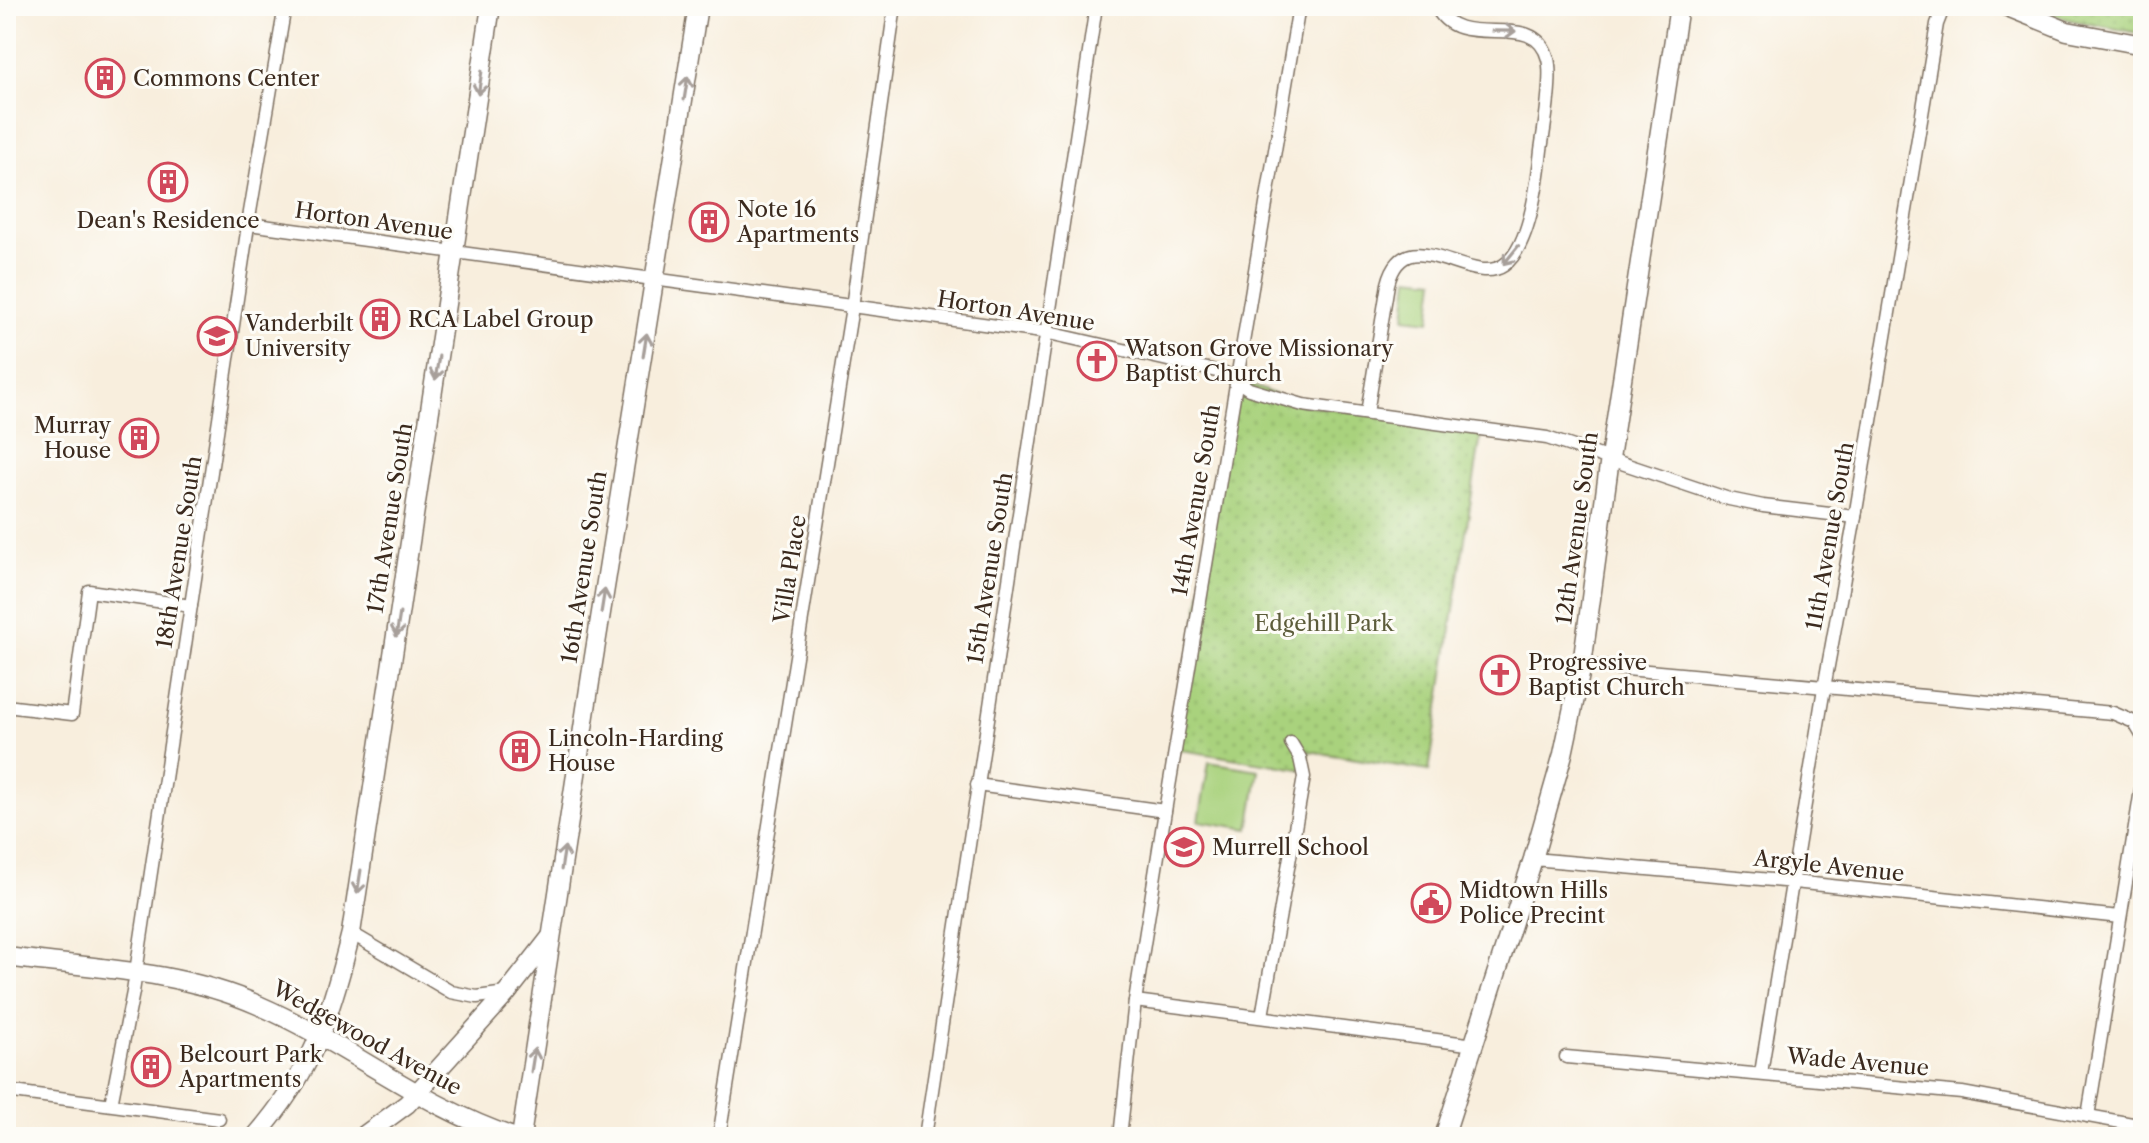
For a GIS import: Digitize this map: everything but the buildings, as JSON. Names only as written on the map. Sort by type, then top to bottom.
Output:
[{"type":"main road","name":"17th Avenue South","points":[[255,1137],[297,1083],[321,1035],[340,979],[351,933],[491,6]]},
{"type":"main road","name":"16th Avenue South","points":[[521,1137],[698,6]]},
{"type":"main road","name":"12th Avenue South","points":[[1444,1137],[1533,859],[1563,754],[1582,665],[1610,458],[1679,6]]},
{"type":"main road","points":[[2005,6],[2067,31],[2143,45]]},
{"type":"main road","points":[[362,1137],[407,1104],[507,993],[552,935]]},
{"type":"main road","name":"Wedgewood Avenue","points":[[6,957],[191,982],[235,995],[321,1035],[462,1117],[513,1137]]},
{"type":"street","name":"18th Avenue South","points":[[111,1104],[136,973],[285,6]]},
{"type":"street","name":"Villa Place","points":[[719,1137],[852,307],[895,6]]},
{"type":"street","name":"15th Avenue South","points":[[925,1137],[1049,333],[1096,6]]},
{"type":"street","name":"14th Avenue South","points":[[1120,1137],[1135,1001],[1165,811],[1299,6]]},
{"type":"street","points":[[1367,413],[1388,284],[1394,268],[1408,257],[1424,253],[1482,270],[1504,265],[1520,243],[1537,182],[1548,82],[1549,62],[1546,54],[1522,32],[1459,29],[1442,16],[1436,6]]},
{"type":"street","name":"11th Avenue South","points":[[1761,1073],[1937,24],[1944,6]]},
{"type":"street","name":"Horton Avenue","points":[[249,224],[1049,333],[1225,373],[1249,389],[1303,405],[1547,438],[1729,499],[1855,517]]},
{"type":"street","points":[[6,706],[72,714],[89,591],[191,606]]},
{"type":"street","points":[[1582,665],[2106,712],[2134,722],[2143,737]]},
{"type":"street","points":[[1262,1016],[1304,777],[1300,758],[1291,743]]},
{"type":"street","points":[[2088,1116],[2120,917],[2141,810],[2143,778]]},
{"type":"street","points":[[977,785],[1165,811]]},
{"type":"street","name":"Argyle Avenue","points":[[1533,859],[1794,882],[2120,917]]},
{"type":"street","points":[[351,933],[451,992],[477,997],[507,993]]},
{"type":"street","points":[[1135,1001],[1475,1045]]},
{"type":"street","name":"Wade Avenue","points":[[1566,1057],[1962,1093],[2143,1126]]},
{"type":"street","points":[[6,1091],[219,1119]]},
{"type":"green space","points":[[2032,6],[2143,6],[2143,34],[2070,20]]},
{"type":"green space","points":[[1409,277],[1435,280],[1430,321],[1405,318]]},
{"type":"green space","name":"Edgehill Park","points":[[1237,380],[1303,405],[1482,428],[1429,771],[1309,751],[1306,770],[1175,749]]},
{"type":"green space","points":[[1209,762],[1259,770],[1249,829],[1199,821]]},
{"type":"place","name":"Commons Center","points":[[105,78]]},
{"type":"place","name":"Dean's Residence","points":[[168,182]]},
{"type":"place","name":"Note 16 Apartments","points":[[709,222]]},
{"type":"place","name":"RCA Label Group","points":[[380,319]]},
{"type":"place","name":"Vanderbilt University","points":[[217,336]]},
{"type":"place","name":"Watson Grove Missionary Baptist Church","points":[[1097,361]]},
{"type":"place","name":"Murray House","points":[[139,438]]},
{"type":"place","name":"Progressive Baptist Church","points":[[1500,675]]},
{"type":"place","name":"Lincoln-Harding House","points":[[520,751]]},
{"type":"place","name":"Murrell School","points":[[1184,847]]},
{"type":"place","name":"Midtown Hills Police Precint","points":[[1431,903]]},
{"type":"place","name":"Belcourt Park Apartments","points":[[151,1067]]}]
